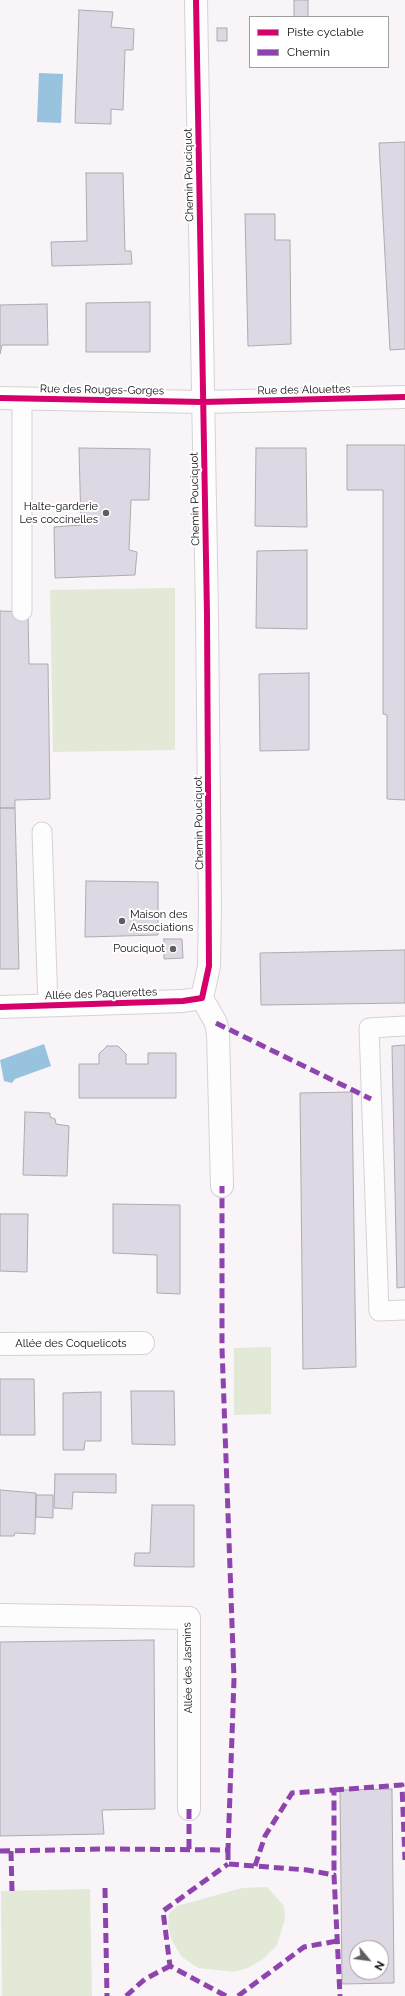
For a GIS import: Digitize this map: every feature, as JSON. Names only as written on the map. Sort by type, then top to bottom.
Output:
[{"type":"street","name":"Chemin Pouciquot","points":[[196,0],[210,906],[209,966],[202,998]]},
{"type":"street","name":"Rue des Alouettes","points":[[203,402],[405,397]]},
{"type":"street","name":"Rue des Rouges-Gorges","points":[[0,398],[203,402]]},
{"type":"street","name":"Allée des Paquerettes","points":[[0,1007],[184,1002],[202,998]]},
{"type":"street","points":[[202,998],[216,1023],[218,1034],[222,1186]]},
{"type":"street","name":"Allée des Coquelicots","points":[[0,1344],[143,1343]]},
{"type":"street","name":"Allée des Jasmins","points":[[0,1615],[189,1618],[189,1809]]},
{"type":"lane","points":[[22,398],[22,611]]},
{"type":"lane","points":[[42,832],[48,1006]]},
{"type":"lane","points":[[405,1026],[369,1028],[379,1311],[405,1310]]},
{"type":"green space","points":[[175,588],[175,750],[53,752],[50,590]]},
{"type":"green space","points":[[271,1347],[271,1414],[234,1415],[234,1348]]},
{"type":"green space","points":[[267,1887],[284,1906],[285,1919],[277,1945],[263,1959],[248,1968],[234,1972],[198,1968],[182,1957],[173,1943],[168,1927],[169,1914],[177,1906],[242,1888]]},
{"type":"green space","points":[[90,1889],[92,1996],[2,1996],[1,1891]]},
{"type":"water","points":[[39,73],[63,74],[61,123],[37,122]]},
{"type":"water","points":[[44,1044],[51,1066],[15,1079],[12,1083],[4,1081],[0,1060]]},
{"type":"building","points":[[294,0],[308,0],[308,16],[294,16]]},
{"type":"building","points":[[79,10],[113,12],[111,27],[134,29],[133,50],[125,50],[123,110],[111,109],[111,124],[75,123]]},
{"type":"building","points":[[217,28],[227,28],[227,41],[217,41]]},
{"type":"building","points":[[405,142],[405,349],[390,350],[379,143]]},
{"type":"building","points":[[86,173],[123,173],[125,251],[131,251],[132,264],[52,266],[51,242],[87,241]]},
{"type":"building","points":[[245,214],[275,214],[275,240],[290,240],[291,344],[248,346]]},
{"type":"building","points":[[150,302],[150,352],[86,352],[86,303]]},
{"type":"building","points":[[47,304],[48,345],[2,345],[0,354],[0,305]]},
{"type":"building","points":[[347,445],[405,445],[405,800],[387,799],[387,715],[383,714],[383,490],[347,490]]},
{"type":"building","name":"Halte-garderie Les coccinelles","points":[[79,448],[150,449],[149,500],[131,500],[129,550],[137,552],[135,575],[55,578],[54,527],[81,525]]},
{"type":"building","points":[[256,448],[306,448],[307,527],[255,526]]},
{"type":"building","points":[[307,550],[307,629],[256,628],[257,551]]},
{"type":"building","points":[[0,611],[28,612],[29,664],[48,664],[50,799],[15,800],[15,808],[0,808]]},
{"type":"building","points":[[309,673],[309,750],[260,751],[259,674]]},
{"type":"building","points":[[0,808],[15,808],[19,969],[0,969]]},
{"type":"building","name":"Maison des Associations","points":[[86,881],[158,882],[158,935],[85,937]]},
{"type":"building","name":"Pouciquot","points":[[164,939],[182,939],[183,958],[164,959]]},
{"type":"building","points":[[405,950],[405,1003],[261,1005],[260,953]]},
{"type":"building","points":[[405,1045],[405,1287],[397,1288],[392,1046]]},
{"type":"building","points":[[107,1046],[118,1046],[126,1054],[126,1064],[148,1064],[148,1053],[176,1053],[176,1098],[79,1098],[79,1064],[99,1064],[99,1054]]},
{"type":"building","points":[[352,1092],[356,1367],[303,1369],[300,1093]]},
{"type":"building","points":[[25,1112],[50,1113],[50,1117],[55,1119],[56,1124],[69,1126],[67,1176],[23,1175]]},
{"type":"building","points":[[113,1204],[180,1205],[180,1294],[157,1293],[157,1255],[113,1253]]},
{"type":"building","points":[[0,1214],[28,1214],[27,1272],[0,1271]]},
{"type":"building","points":[[0,1379],[34,1379],[35,1435],[0,1435]]},
{"type":"building","points":[[131,1391],[174,1391],[175,1445],[132,1444]]},
{"type":"building","points":[[101,1392],[101,1441],[85,1441],[84,1450],[63,1450],[63,1393]]},
{"type":"building","points":[[55,1474],[116,1474],[116,1493],[73,1492],[72,1509],[54,1508]]},
{"type":"building","points":[[0,1490],[36,1493],[35,1534],[15,1533],[14,1536],[0,1536]]},
{"type":"building","points":[[36,1495],[53,1495],[53,1518],[36,1517]]},
{"type":"building","points":[[152,1505],[194,1505],[194,1567],[134,1566],[135,1553],[150,1553]]},
{"type":"building","points":[[154,1640],[155,1809],[102,1810],[104,1834],[0,1836],[0,1642]]},
{"type":"building","points":[[392,1789],[394,1983],[342,1984],[340,1790]]},
{"type":"marked path","points":[[216,1023],[371,1099]]},
{"type":"marked path","points":[[0,1851],[105,1849],[228,1850],[234,1679],[222,1348],[222,1186]]},
{"type":"marked path","points":[[334,1790],[402,1785],[405,1860]]},
{"type":"marked path","points":[[255,1866],[265,1836],[292,1793],[334,1790],[334,1875]]},
{"type":"marked path","points":[[189,1809],[189,1849]]},
{"type":"marked path","points":[[228,1850],[228,1864],[307,1870],[334,1875],[340,1996]]},
{"type":"marked path","points":[[11,1851],[12,1891]]},
{"type":"marked path","points":[[226,1996],[170,1966],[163,1911],[228,1864]]},
{"type":"marked path","points":[[105,1888],[107,1996]]},
{"type":"marked path","points":[[238,1996],[304,1947],[337,1941]]},
{"type":"marked path","points":[[126,1996],[145,1979],[170,1966]]},
{"type":"cycle path","points":[[0,1007],[183,1001],[202,998],[209,966],[207,614],[196,0]]},
{"type":"cycle path","points":[[0,398],[203,402],[405,397]]},
{"type":"place","name":"Halte-garderie Les coccinelles","points":[[106,513]]},
{"type":"place","name":"Maison des Associations","points":[[122,921]]},
{"type":"place","name":"Pouciquot","points":[[173,949]]}]
